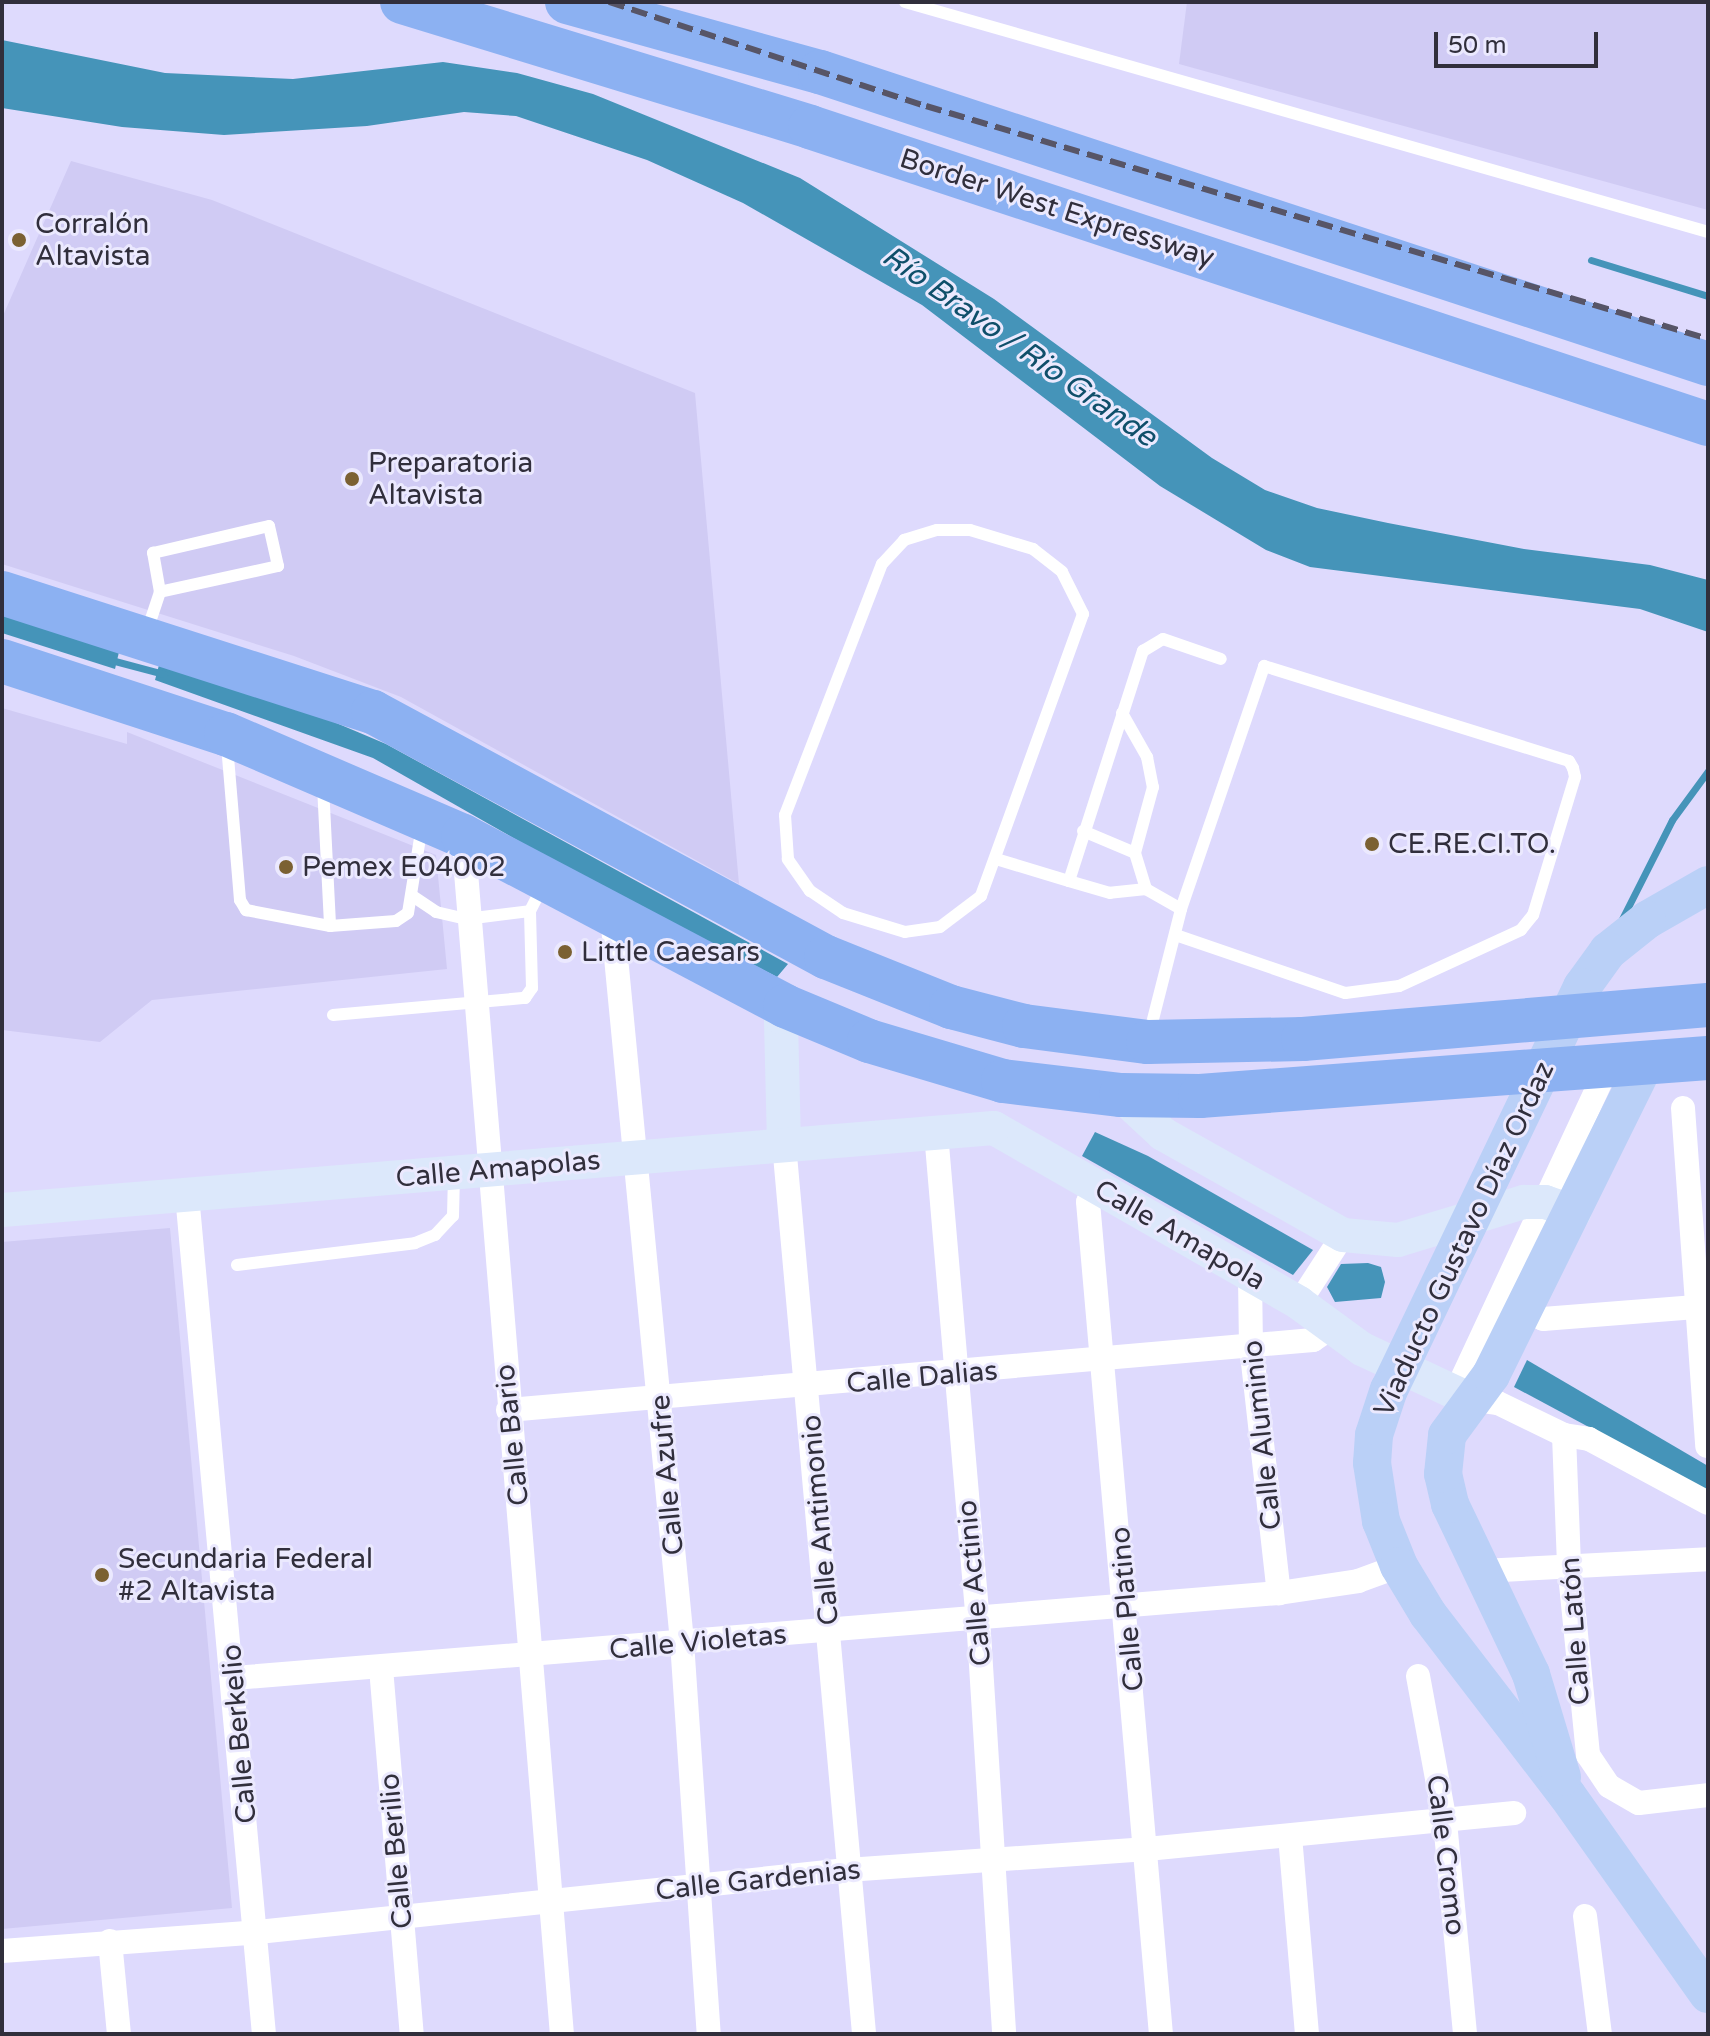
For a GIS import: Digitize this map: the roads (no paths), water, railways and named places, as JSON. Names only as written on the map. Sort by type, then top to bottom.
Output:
[{"type":"highway","name":"Border West Expressway","points":[[402,2],[810,127],[1708,424]]},
{"type":"highway","name":"Border West Expressway","points":[[567,2],[820,72],[1708,364]]},
{"type":"highway","points":[[2,593],[137,666],[226,734],[463,836],[538,896],[612,916],[785,1006],[869,1041],[1003,1081],[1121,1095],[1200,1096],[1708,1058]]},
{"type":"highway","points":[[2,661],[137,666],[373,712],[826,957],[918,995],[1024,1026],[1148,1042],[1303,1039],[1708,1005]]},
{"type":"highway","points":[[785,1006],[798,993],[818,988],[894,1000],[918,995]]},
{"type":"main road","name":"Viaducto Gustavo Díaz Ordaz","points":[[1708,885],[1647,920],[1608,951],[1582,987],[1389,1389],[1374,1435],[1372,1463],[1381,1521],[1399,1566],[1488,1698],[1567,1795],[1708,1994]]},
{"type":"main road","name":"Viaducto Gustavo Díaz Ordaz","points":[[1567,1795],[1531,1674],[1482,1571],[1462,1537],[1443,1474],[1455,1395],[1491,1375],[1524,1310],[1548,1205],[1614,1066]]},
{"type":"street","name":"Calle Bario","points":[[463,836],[466,919],[508,1410],[534,1656],[549,1899],[562,2034]]},
{"type":"street","name":"Calle Azufre","points":[[612,916],[639,1157],[682,1642],[709,2034]]},
{"type":"street","name":"Calle Antimonio","points":[[785,1006],[781,1017],[784,1144],[864,2034]]},
{"type":"street","points":[[994,1128],[1003,1081]]},
{"type":"street","points":[[1121,1095],[1163,1134],[1337,1244],[1383,1241],[1548,1205]]},
{"type":"street","points":[[1683,1108],[1701,1306],[1707,1446]]},
{"type":"street","name":"Calle Amapolas","points":[[2,1210],[994,1128]]},
{"type":"street","name":"Calle Amapola","points":[[994,1128],[1250,1276],[1305,1294],[1332,1327],[1362,1349],[1455,1395]]},
{"type":"street","name":"Calle Actinio","points":[[936,1133],[978,1618],[1004,2034]]},
{"type":"street","name":"Calle Platino","points":[[1095,1185],[1088,1202],[1105,1360],[1161,2034]]},
{"type":"street","name":"Calle Berkelio","points":[[187,1195],[258,1932],[264,2034]]},
{"type":"street","points":[[1548,1205],[1455,1395],[1498,1403],[1564,1435],[1589,1439],[1707,1506]]},
{"type":"street","points":[[1305,1294],[1337,1244]]},
{"type":"street","name":"Calle Aluminio","points":[[1250,1276],[1251,1345],[1279,1593]]},
{"type":"street","points":[[1524,1310],[1543,1319],[1701,1306]]},
{"type":"street","name":"Calle Dalias","points":[[508,1410],[807,1388],[1313,1340],[1332,1327]]},
{"type":"street","name":"Calle Latón","points":[[1564,1435],[1569,1564],[1588,1755],[1609,1786],[1639,1803],[1708,1795]]},
{"type":"street","points":[[1482,1571],[1708,1559]]},
{"type":"street","name":"Calle Violetas","points":[[234,1678],[1279,1593],[1358,1581],[1399,1566]]},
{"type":"street","name":"Calle Berilio","points":[[381,1668],[412,2034]]},
{"type":"street","name":"Calle Cromo","points":[[1418,1676],[1445,1822],[1465,2034]]},
{"type":"street","name":"Calle Gardenias","points":[[2,1951],[258,1932],[847,1870],[1147,1849],[1514,1813]]},
{"type":"street","points":[[1290,1836],[1307,2034]]},
{"type":"street","points":[[1585,1916],[1600,2034]]},
{"type":"street","points":[[110,1941],[119,2034]]},
{"type":"lane","points":[[905,2],[1708,232]]},
{"type":"lane","points":[[137,666],[160,592],[153,553],[269,526],[278,566],[160,592]]},
{"type":"lane","points":[[937,530],[970,530],[1033,549],[1062,572],[1083,614],[996,859],[981,896],[964,913],[940,927],[905,932],[843,913],[810,891],[795,874],[784,842],[785,815],[882,564],[904,540],[937,530]]},
{"type":"lane","points":[[1069,881],[1143,651],[1151,643],[1163,639],[1221,659]]},
{"type":"lane","points":[[1148,1042],[1181,909],[1264,666],[1569,761],[1573,768],[1575,777],[1533,915],[1521,930],[1399,986],[1345,993],[1176,935]]},
{"type":"lane","points":[[1122,713],[1147,757],[1153,787],[1135,853],[1146,889]]},
{"type":"lane","points":[[226,734],[240,900],[246,910],[330,926],[396,921],[408,913],[414,897],[423,818]]},
{"type":"lane","points":[[323,775],[330,926]]},
{"type":"lane","points":[[1083,831],[1135,853]]},
{"type":"lane","points":[[996,859],[1110,893],[1146,889],[1181,909]]},
{"type":"lane","points":[[333,1015],[525,998],[532,988],[538,896],[466,919],[436,912],[414,897]]},
{"type":"lane","points":[[237,1265],[415,1243],[435,1235],[453,1216],[454,1173]]},
{"type":"water","name":"Río Bravo / Rio Grande","points":[[2,40],[165,73],[293,79],[443,62],[517,73],[593,94],[800,178],[994,299],[1212,458],[1265,490],[1317,508],[1388,523],[1524,549],[1650,565],[1708,580],[1708,632],[1640,609],[1310,567],[1266,550],[1160,486],[922,305],[743,203],[647,160],[516,116],[464,112],[367,126],[224,135],[122,127],[2,108]]},
{"type":"water","points":[[2,615],[119,652],[115,669],[2,633]]},
{"type":"water","points":[[159,665],[308,711],[386,744],[788,964],[777,977],[573,872],[373,758],[155,680]]},
{"type":"water","points":[[1095,1132],[1148,1156],[1313,1250],[1293,1275],[1082,1156]]},
{"type":"water","points":[[1368,1263],[1381,1267],[1385,1282],[1381,1298],[1335,1302],[1327,1287],[1341,1264]]},
{"type":"water","points":[[1527,1360],[1708,1466],[1708,1491],[1514,1387]]},
{"type":"waterway","points":[[1591,260],[1708,296]]},
{"type":"waterway","points":[[111,660],[164,674]]},
{"type":"waterway","points":[[1621,921],[1672,820],[1708,771]]},
{"type":"railway","points":[[609,2],[926,106],[1708,339]]},
{"type":"place","name":"Corralón Altavista","points":[[19,240]]},
{"type":"place","name":"Preparatoria Altavista","points":[[352,479]]},
{"type":"place","name":"CE.RE.CI.TO.","points":[[1372,844]]},
{"type":"place","name":"Pemex E04002","points":[[286,867]]},
{"type":"place","name":"Little Caesars","points":[[565,952]]},
{"type":"place","name":"Secundaria Federal #2 Altavista","points":[[102,1575]]}]
